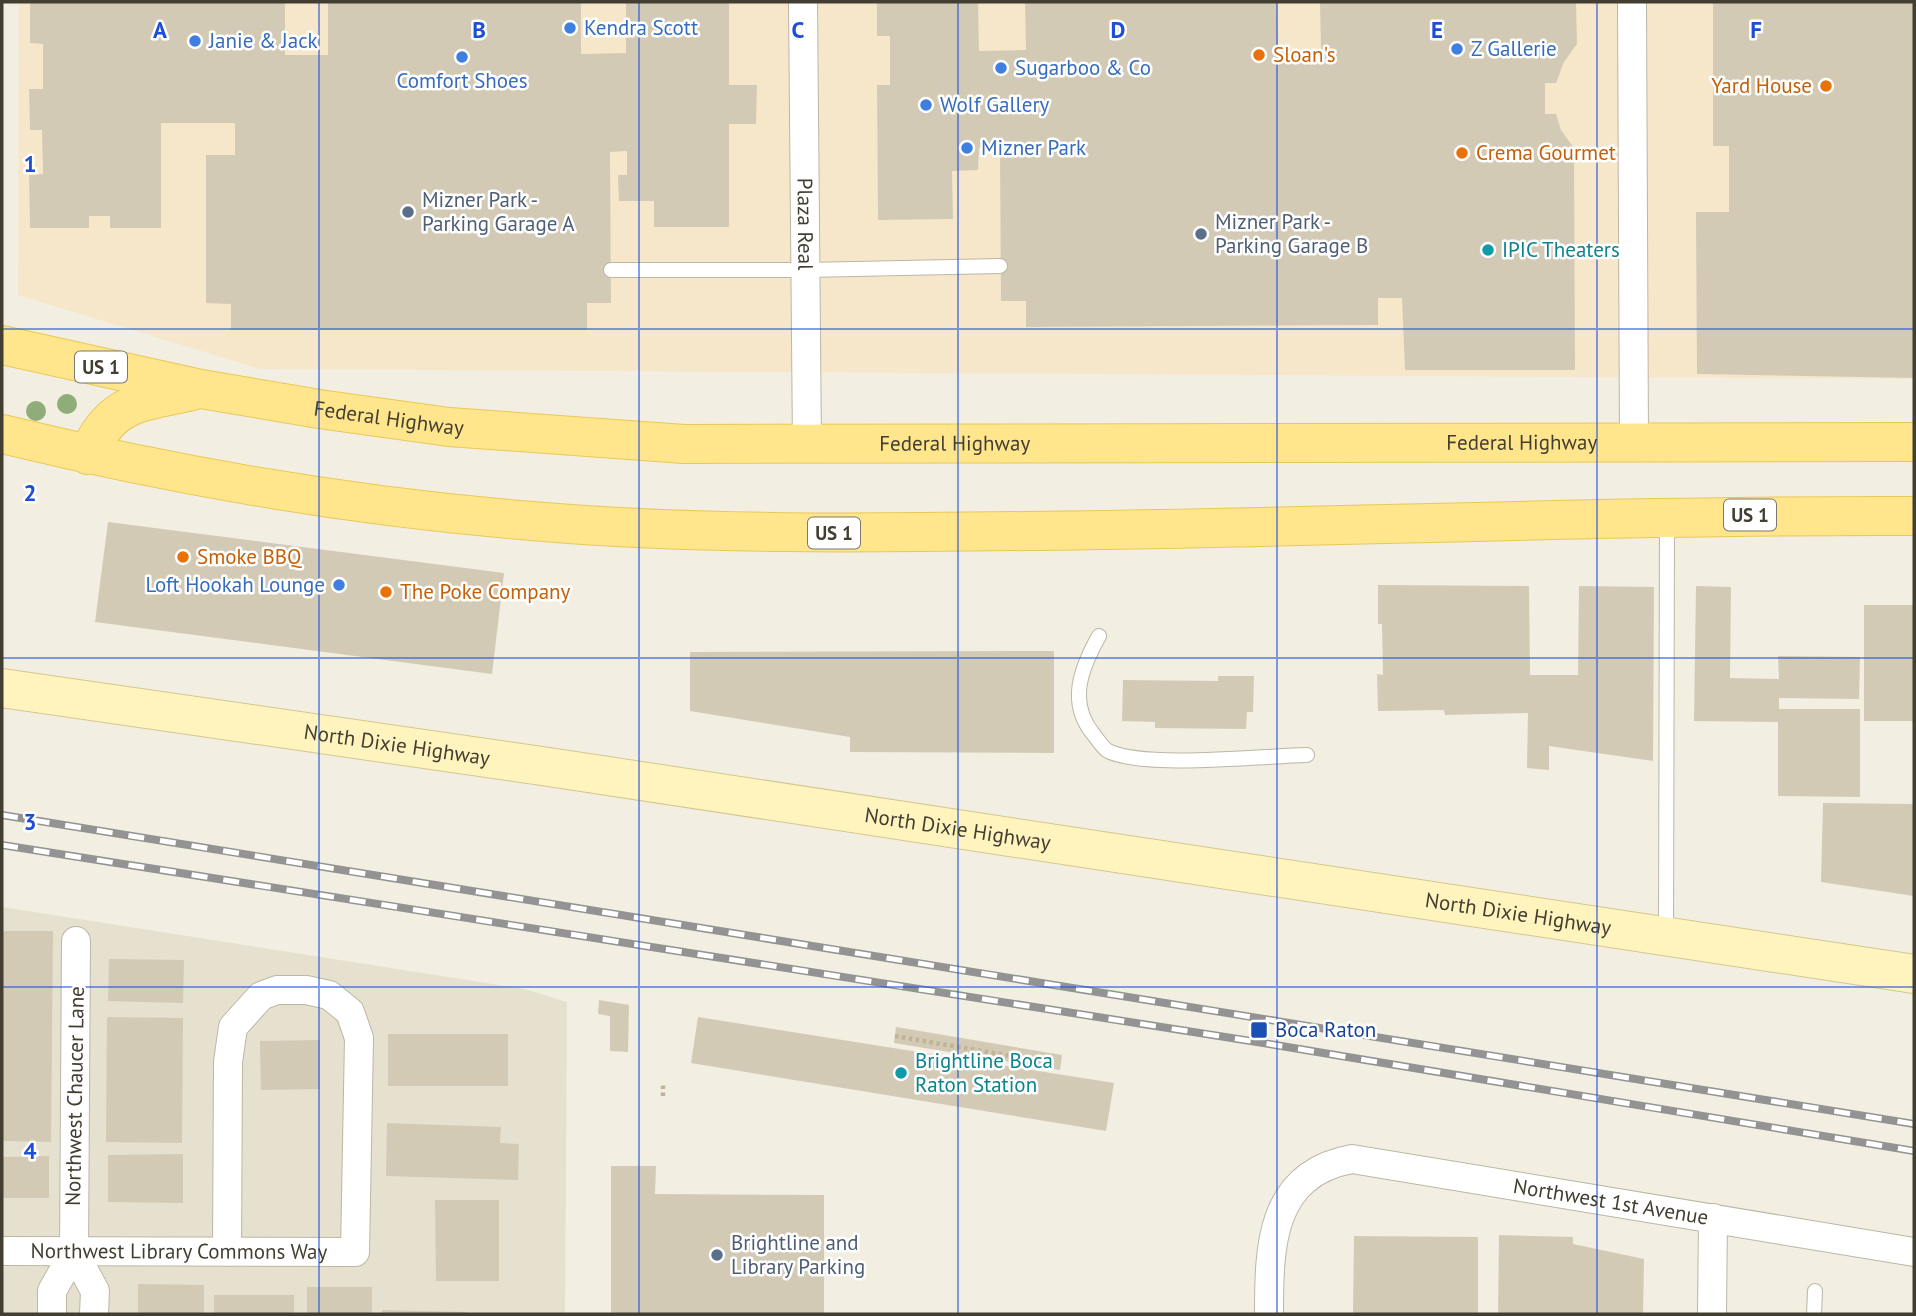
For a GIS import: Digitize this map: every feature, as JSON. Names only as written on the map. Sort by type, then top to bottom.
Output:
[{"type":"main road","name":"Federal Highway","points":[[2,345],[201,389],[449,427],[684,444],[807,447],[1914,442]]},
{"type":"main road","points":[[88,455],[98,433],[111,416],[134,405],[201,389]]},
{"type":"main road","name":"US 1","points":[[2,434],[88,455],[443,513],[697,531],[810,534],[1243,529],[1667,516],[1914,516]]},
{"type":"main road","name":"North Dixie Highway","points":[[2,688],[542,766],[1914,974]]},
{"type":"street","name":"Plaza Real","points":[[803,2],[807,447]]},
{"type":"street","points":[[1632,2],[1634,442]]},
{"type":"street","name":"Northwest Chaucer Lane","points":[[74,1252],[76,941]]},
{"type":"street","name":"Northwest Library Commons Way","points":[[2,1251],[74,1252],[227,1252],[355,1252],[359,1038],[350,1012],[328,995],[306,990],[278,990],[261,996],[233,1027],[228,1062],[227,1252]]},
{"type":"street","name":"Northwest 1st Avenue","points":[[1269,1314],[1270,1259],[1275,1225],[1294,1191],[1313,1174],[1339,1162],[1364,1159],[1914,1252]]},
{"type":"street","points":[[1712,1314],[1713,1218]]},
{"type":"street","points":[[52,1314],[52,1291],[74,1252]]},
{"type":"street","points":[[74,1252],[95,1291],[94,1314]]},
{"type":"lane","points":[[611,270],[806,271],[1000,266]]},
{"type":"lane","points":[[1666,937],[1667,516]]},
{"type":"lane","points":[[1100,636],[1082,666],[1077,695],[1085,724],[1107,751],[1147,760],[1307,755]]},
{"type":"lane","points":[[1814,1314],[1815,1291]]},
{"type":"path","points":[[895,1036],[1011,1056]]},
{"type":"path","points":[[663,1084],[663,1096]]},
{"type":"shaded area","name":"Mizner Park","points":[[19,2],[1914,2],[1914,379],[260,369],[18,295]]},
{"type":"shaded area","points":[[2,907],[525,989],[567,1002],[565,1314],[2,1314]]},
{"type":"building","points":[[30,2],[285,2],[285,55],[328,55],[328,2],[581,2],[581,54],[626,53],[626,2],[729,2],[729,85],[757,85],[756,124],[729,124],[729,227],[654,227],[654,201],[619,201],[618,175],[627,175],[627,151],[610,152],[611,303],[587,303],[587,330],[231,330],[231,304],[206,303],[206,155],[235,155],[235,123],[161,123],[161,228],[110,228],[110,216],[89,216],[89,228],[30,228],[29,175],[43,174],[42,130],[30,130],[29,89],[43,89],[43,44],[30,43]]},
{"type":"building","points":[[877,2],[978,2],[979,51],[1026,50],[1025,2],[1277,2],[1278,50],[1321,50],[1320,2],[1576,2],[1577,44],[1564,62],[1556,83],[1545,83],[1545,114],[1556,114],[1561,130],[1574,148],[1575,370],[1405,370],[1402,298],[1378,298],[1378,325],[1026,327],[1026,301],[1001,301],[1000,148],[979,148],[978,170],[952,171],[953,219],[878,220],[877,85],[890,85],[890,36],[877,36]]},
{"type":"building","points":[[1713,2],[1914,2],[1914,378],[1697,374],[1696,212],[1729,212],[1729,146],[1713,146]]},
{"type":"building","points":[[108,522],[504,573],[492,674],[95,622]]},
{"type":"building","points":[[1378,585],[1529,586],[1530,675],[1578,675],[1579,586],[1654,587],[1653,761],[1549,746],[1549,770],[1527,768],[1528,713],[1445,715],[1444,710],[1378,711],[1377,674],[1383,675],[1382,624],[1378,624]]},
{"type":"building","points":[[1696,586],[1731,587],[1730,678],[1779,679],[1778,656],[1860,657],[1859,699],[1779,698],[1779,709],[1860,709],[1860,797],[1778,796],[1778,722],[1694,721]]},
{"type":"building","points":[[1864,605],[1914,605],[1914,721],[1864,721]]},
{"type":"building","points":[[1054,651],[1054,753],[850,752],[850,737],[690,711],[690,652]]},
{"type":"building","points":[[1218,676],[1254,676],[1253,712],[1247,712],[1246,729],[1155,728],[1155,722],[1122,721],[1123,680],[1218,681]]},
{"type":"building","points":[[1823,803],[1914,804],[1914,896],[1821,882]]},
{"type":"building","points":[[2,931],[53,931],[51,1142],[2,1141]]},
{"type":"building","points":[[109,959],[184,960],[183,1003],[108,1001]]},
{"type":"building","points":[[599,1000],[629,1005],[628,1052],[610,1051],[610,1016],[598,1014]]},
{"type":"building","points":[[107,1017],[183,1018],[182,1143],[106,1142]]},
{"type":"building","name":"Brightline Boca Raton Station","points":[[698,1017],[1114,1083],[1106,1131],[691,1063]]},
{"type":"building","points":[[896,1027],[1062,1055],[1060,1070],[894,1043]]},
{"type":"building","points":[[388,1034],[508,1034],[508,1086],[388,1086]]},
{"type":"building","points":[[320,1040],[320,1089],[261,1090],[260,1041]]},
{"type":"building","points":[[387,1123],[501,1127],[500,1143],[519,1144],[518,1180],[386,1176]]},
{"type":"building","points":[[183,1154],[183,1203],[108,1202],[108,1155]]},
{"type":"building","points":[[49,1156],[49,1198],[2,1198],[2,1157]]},
{"type":"building","name":"Brightline and Library Parking","points":[[611,1166],[656,1166],[655,1194],[824,1195],[824,1314],[611,1314]]},
{"type":"building","points":[[435,1200],[499,1200],[499,1281],[436,1281]]},
{"type":"building","points":[[1499,1235],[1573,1237],[1573,1244],[1644,1259],[1643,1314],[1498,1314]]},
{"type":"building","points":[[1354,1236],[1478,1237],[1478,1314],[1353,1314]]},
{"type":"building","points":[[138,1284],[204,1285],[204,1314],[138,1314]]},
{"type":"building","points":[[307,1287],[372,1287],[372,1314],[307,1314]]},
{"type":"building","points":[[214,1295],[294,1295],[294,1314],[214,1314]]},
{"type":"building","points":[[382,1310],[467,1312],[467,1314],[382,1314]]},
{"type":"railway","points":[[2,815],[1914,1124]]},
{"type":"railway","points":[[2,845],[1257,1042],[1914,1151]]},
{"type":"place","name":"Kendra Scott","points":[[570,28]]},
{"type":"place","name":"Janie & Jack","points":[[195,41]]},
{"type":"place","name":"Z Gallerie","points":[[1457,49]]},
{"type":"place","name":"Sloan's","points":[[1259,55]]},
{"type":"place","name":"Comfort Shoes","points":[[462,57]]},
{"type":"place","name":"Sugarboo & Co","points":[[1001,68]]},
{"type":"place","name":"Yard House","points":[[1826,86]]},
{"type":"place","name":"Wolf Gallery","points":[[926,105]]},
{"type":"place","name":"Mizner Park","points":[[967,148]]},
{"type":"place","name":"Crema Gourmet","points":[[1462,153]]},
{"type":"place","name":"Mizner Park - Parking Garage A","points":[[408,212]]},
{"type":"place","name":"Mizner Park - Parking Garage B","points":[[1201,234]]},
{"type":"place","name":"IPIC Theaters","points":[[1488,250]]},
{"type":"place","name":"Smoke BBQ","points":[[183,557]]},
{"type":"place","name":"Loft Hookah Lounge","points":[[339,585]]},
{"type":"place","name":"The Poke Company","points":[[386,592]]},
{"type":"place","name":"Boca Raton","points":[[1259,1030]]},
{"type":"place","name":"Brightline Boca Raton Station","points":[[901,1073]]},
{"type":"place","name":"Brightline and Library Parking","points":[[717,1255]]}]
